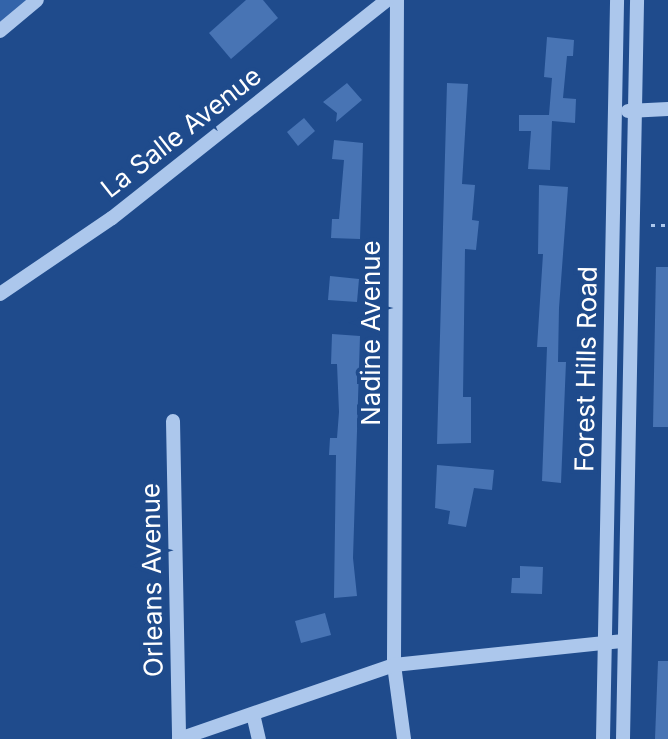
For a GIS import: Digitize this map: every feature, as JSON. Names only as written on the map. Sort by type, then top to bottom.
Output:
[{"type":"street","points":[[0,25],[29,0]]},
{"type":"street","points":[[0,31],[37,0]]},
{"type":"street","name":"La Salle Avenue","points":[[0,294],[112,218],[387,0]]},
{"type":"street","name":"Nadine Avenue","points":[[397,0],[394,665],[404,739]]},
{"type":"street","name":"Forest Hills Road","points":[[603,739],[617,0]]},
{"type":"street","name":"Forest Hills Road","points":[[623,739],[637,0]]},
{"type":"street","points":[[616,112],[668,109]]},
{"type":"street","name":"Orleans Avenue","points":[[173,421],[179,739]]},
{"type":"street","points":[[179,739],[394,665],[624,641]]},
{"type":"street","points":[[253,714],[259,739]]},
{"type":"path","points":[[651,225],[668,225]]},
{"type":"shaded area","points":[[0,0],[38,0],[0,32]]},
{"type":"building","points":[[246,0],[263,0],[278,18],[231,59],[209,33]]},
{"type":"building","points":[[547,37],[574,40],[573,56],[567,56],[563,98],[576,99],[575,123],[552,121],[550,170],[528,169],[531,131],[519,131],[519,115],[549,115],[552,78],[544,77]]},
{"type":"building","points":[[347,83],[362,100],[336,122],[337,113],[323,102]]},
{"type":"building","points":[[447,83],[468,84],[462,184],[475,185],[472,220],[479,221],[476,250],[465,249],[463,397],[471,397],[471,443],[437,444]]},
{"type":"building","points":[[304,118],[315,131],[298,146],[287,132]]},
{"type":"building","points":[[334,140],[363,143],[360,239],[331,238],[332,219],[339,219],[344,160],[332,159]]},
{"type":"building","points":[[539,185],[568,187],[559,308],[558,362],[566,362],[561,483],[542,481],[547,347],[537,347],[543,254],[538,254]]},
{"type":"building","points":[[656,267],[668,267],[668,427],[653,427]]},
{"type":"building","points":[[330,276],[359,279],[357,302],[328,300]]},
{"type":"building","points":[[332,334],[360,336],[353,558],[357,596],[334,598],[336,455],[329,455],[330,438],[337,438],[339,412],[337,364],[331,364]]},
{"type":"building","points":[[437,465],[494,470],[492,490],[474,488],[466,527],[448,524],[450,511],[435,508]]},
{"type":"building","points":[[520,566],[543,567],[542,594],[511,593],[512,578],[520,578]]},
{"type":"building","points":[[325,613],[331,635],[301,643],[295,621]]},
{"type":"building","points":[[658,661],[668,661],[668,739],[655,739]]}]
